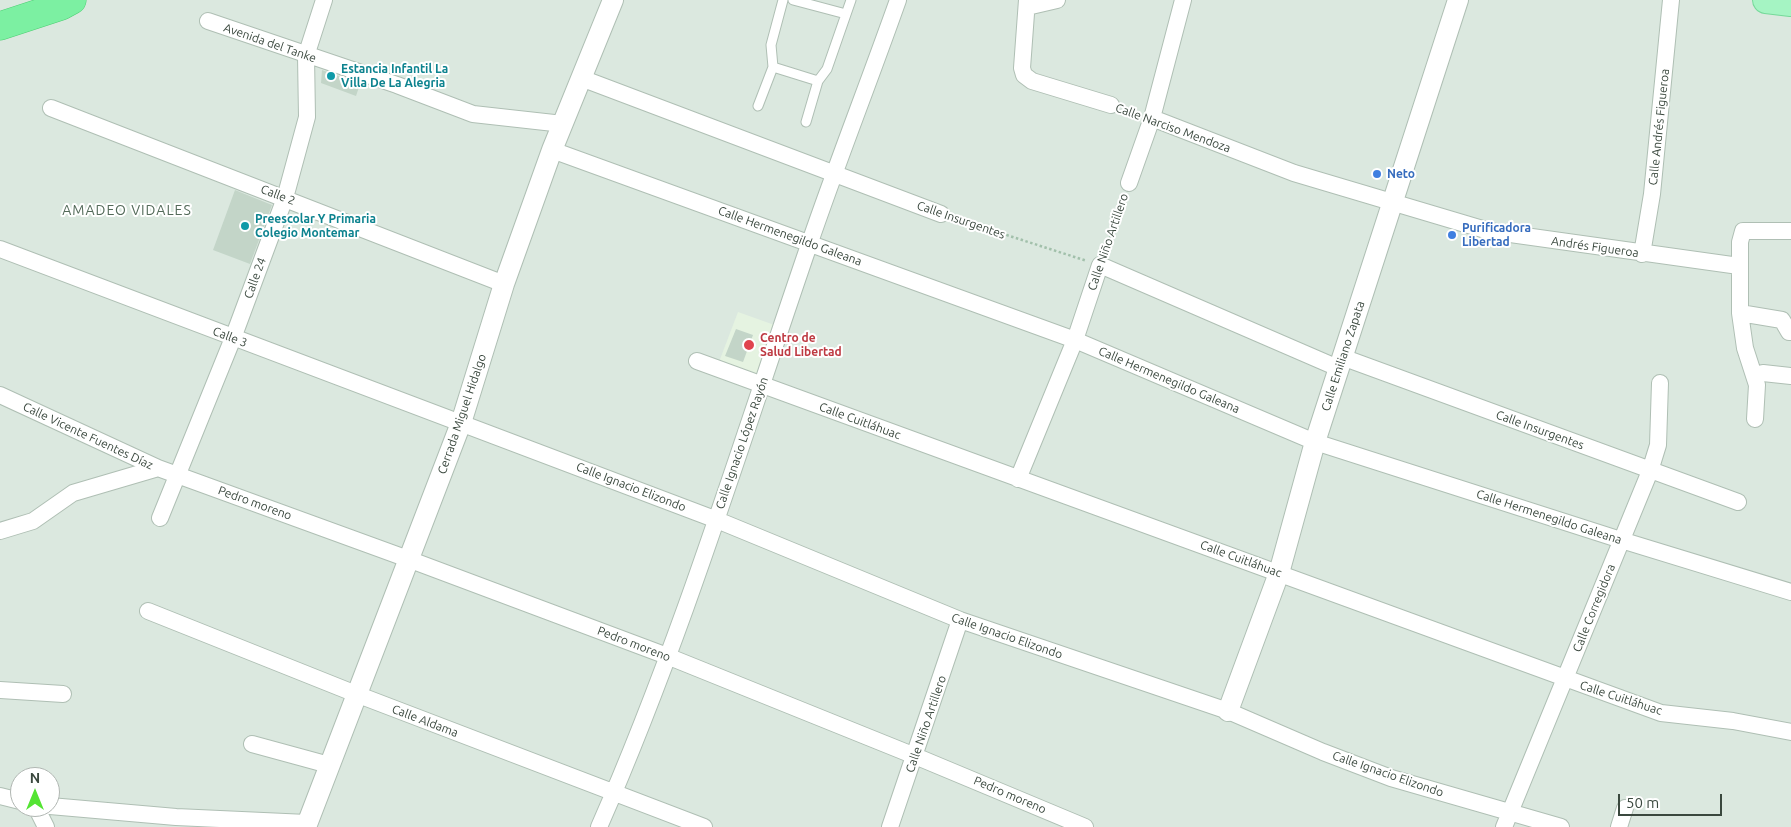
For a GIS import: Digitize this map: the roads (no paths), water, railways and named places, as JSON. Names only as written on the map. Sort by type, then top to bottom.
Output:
[{"type":"highway","points":[[0,26],[61,6],[72,0]]},
{"type":"main road","points":[[1766,0],[1791,3]]},
{"type":"street","name":"Calle 24","points":[[160,518],[233,338],[285,198],[307,117],[306,56],[324,0]]},
{"type":"street","name":"Cerrada Miguel Hidalgo","points":[[306,825],[461,423],[504,284],[552,150],[613,0]]},
{"type":"street","name":"Calle Ignacio López Rayón","points":[[599,827],[717,520],[810,243],[898,0]]},
{"type":"street","points":[[1027,4],[1057,0]]},
{"type":"street","name":"Calle Niño Artillero","points":[[1129,182],[1152,118],[1183,0]]},
{"type":"street","name":"Calle Emiliano Zapata","points":[[1228,711],[1279,573],[1315,442],[1394,203],[1458,0]]},
{"type":"street","name":"Calle Andrés Figueroa","points":[[1642,254],[1652,194],[1671,0]]},
{"type":"street","name":"Calle Narciso Mendoza","points":[[1027,4],[1022,68],[1024,76],[1032,81],[1111,106]]},
{"type":"street","name":"Avenida del Tanke","points":[[208,21],[306,56],[397,85],[473,114],[563,124]]},
{"type":"street","name":"Calle Insurgentes","points":[[582,78],[941,214]]},
{"type":"street","name":"Calle 2","points":[[51,108],[504,284]]},
{"type":"street","name":"Calle Narciso Mendoza","points":[[1152,118],[1294,173],[1394,203]]},
{"type":"street","name":"Calle Hermenegildo Galeana","points":[[552,150],[1075,340],[1315,442],[1791,592]]},
{"type":"street","name":"Andrés Figueroa","points":[[1394,203],[1489,231],[1642,254],[1740,266]]},
{"type":"street","points":[[1756,419],[1757,385],[1745,348],[1740,313],[1740,242],[1743,231],[1791,231]]},
{"type":"street","name":"Calle 3","points":[[0,249],[461,423]]},
{"type":"street","name":"Calle Insurgentes","points":[[1100,265],[1340,363],[1738,502]]},
{"type":"street","name":"Calle Niño Artillero","points":[[1018,478],[1075,340],[1100,265]]},
{"type":"street","points":[[1740,313],[1782,320],[1789,332],[1791,332]]},
{"type":"street","name":"Calle Cuitláhuac","points":[[697,361],[1661,713],[1734,722],[1791,732]]},
{"type":"street","points":[[1754,375],[1763,373],[1791,376]]},
{"type":"street","name":"Calle Corregidora","points":[[1507,820],[1650,471],[1658,445],[1660,383]]},
{"type":"street","name":"Calle Vicente Fuentes Díaz","points":[[0,395],[158,468],[178,475]]},
{"type":"street","name":"Calle Ignacio Elizondo","points":[[461,423],[717,520],[960,620],[1228,711],[1315,749],[1507,820],[1561,827]]},
{"type":"street","points":[[0,531],[33,520],[73,493],[158,468]]},
{"type":"street","name":"Pedro moreno","points":[[178,475],[666,656],[915,756],[1085,827]]},
{"type":"street","name":"Calle Aldama","points":[[148,611],[356,694],[704,827]]},
{"type":"street","name":"Calle Niño Artillero","points":[[890,827],[960,620]]},
{"type":"street","points":[[0,690],[63,694]]},
{"type":"street","points":[[252,744],[329,765]]},
{"type":"street","points":[[60,808],[137,820],[306,825]]},
{"type":"street","points":[[1619,827],[1625,808]]},
{"type":"lane","points":[[758,106],[773,67],[771,45],[783,0]]},
{"type":"lane","points":[[793,0],[846,14]]},
{"type":"lane","points":[[806,122],[818,81],[827,69],[851,0]]},
{"type":"lane","points":[[773,67],[818,81]]},
{"type":"place","name":"Estancia Infantil La Villa De La Alegria","points":[[331,76]]},
{"type":"place","name":"Neto","points":[[1377,174]]},
{"type":"place","name":"Preescolar Y Primaria Colegio Montemar","points":[[245,226]]},
{"type":"place","name":"Purificadora Libertad","points":[[1452,235]]},
{"type":"place","name":"Centro de Salud Libertad","points":[[749,345]]},
{"type":"district","name":"AMADEO VIDALES","points":[[127,210]]}]
